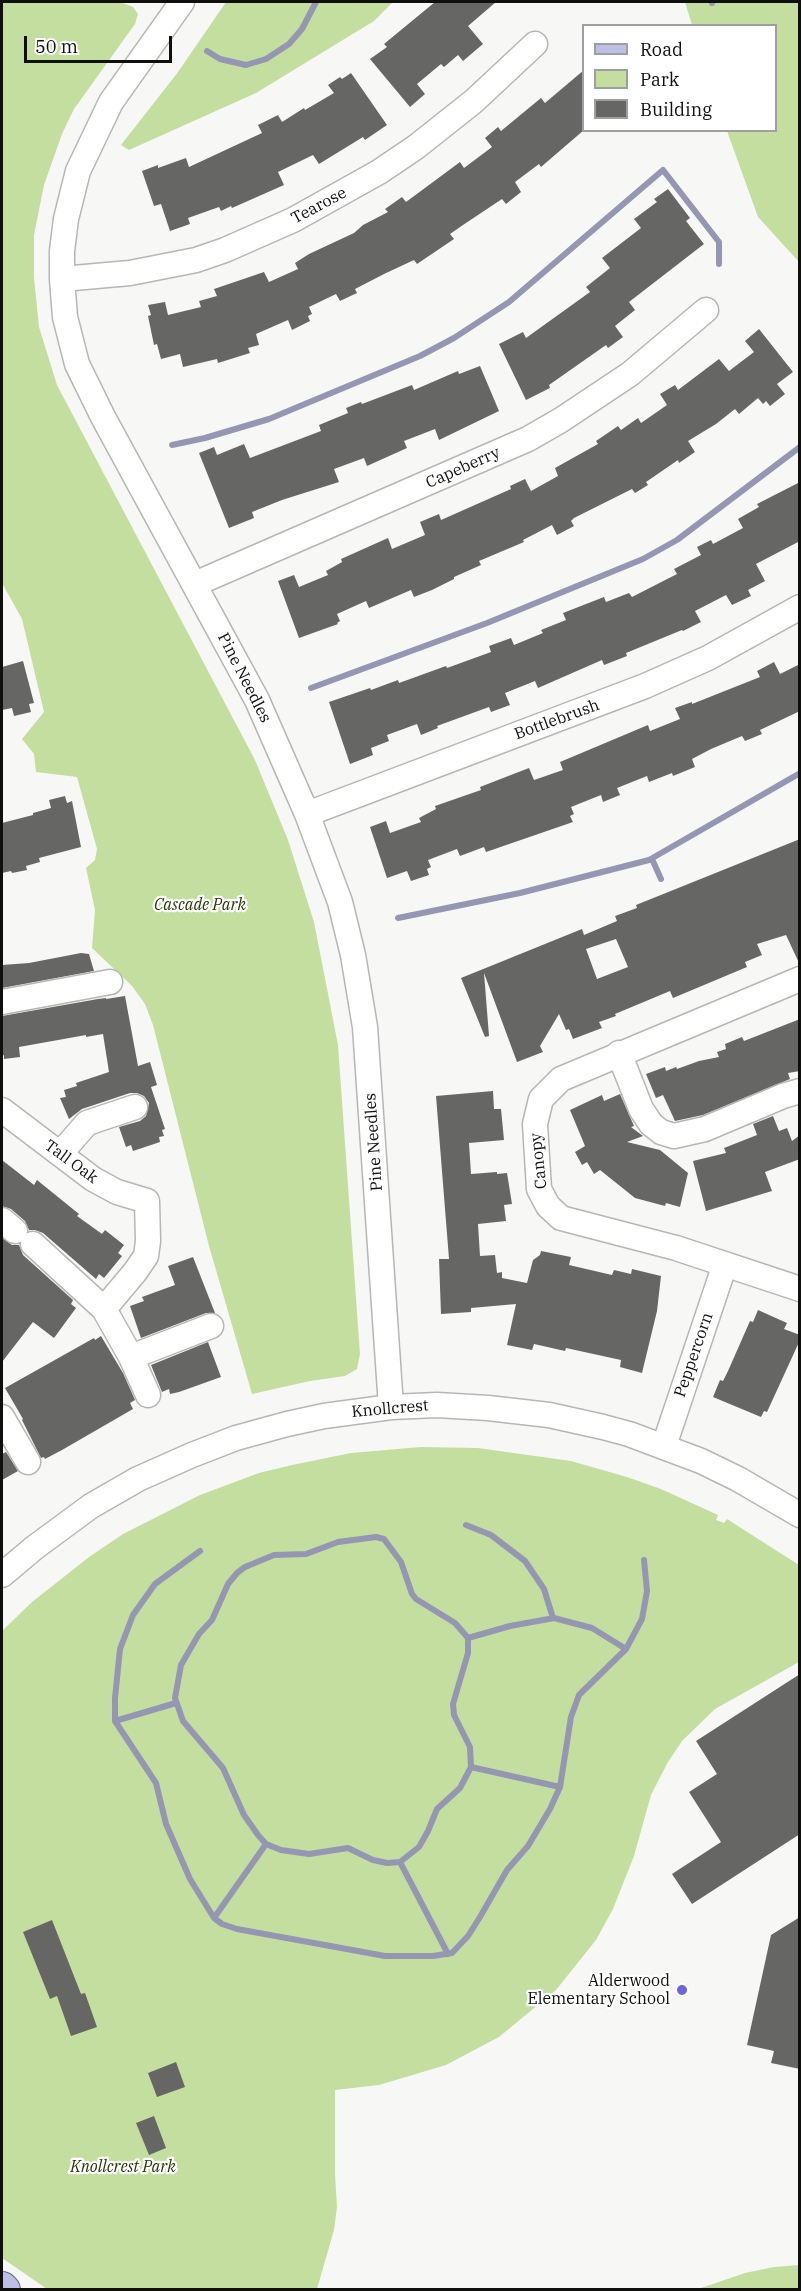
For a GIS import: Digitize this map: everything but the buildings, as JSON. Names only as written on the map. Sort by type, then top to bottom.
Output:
[{"type":"street","name":"Pine Needles","points":[[176,3],[111,102],[78,171],[66,219],[62,279],[67,325],[77,364],[103,417],[257,700],[307,814],[340,902],[362,1000],[372,1099],[391,1407]]},
{"type":"street","name":"Tearose","points":[[62,279],[130,273],[196,260],[225,250],[293,220],[370,177],[416,147],[474,101],[535,44]]},
{"type":"street","name":"Capeberry","points":[[195,584],[528,439],[630,375],[706,310]]},
{"type":"street","name":"Bottlebrush","points":[[307,814],[645,686],[708,658],[800,607]]},
{"type":"street","name":"Canopy","points":[[800,979],[561,1079],[541,1099],[535,1124],[542,1196],[554,1213],[568,1222],[675,1248],[800,1289]]},
{"type":"street","points":[[2,1002],[110,982]]},
{"type":"street","points":[[619,1053],[641,1110],[651,1124],[661,1132],[674,1136],[705,1129],[800,1091]]},
{"type":"street","points":[[60,1154],[87,1123],[135,1107]]},
{"type":"street","name":"Tall Oak","points":[[2,1110],[93,1179],[117,1192],[147,1201],[146,1256],[104,1309]]},
{"type":"street","points":[[16,1232],[104,1309],[131,1357],[148,1395]]},
{"type":"street","name":"Peppercorn","points":[[664,1446],[725,1264]]},
{"type":"street","points":[[131,1357],[211,1326]]},
{"type":"street","name":"Knollcrest","points":[[2,1575],[91,1506],[138,1479],[183,1459],[236,1438],[287,1424],[324,1416],[391,1407],[437,1405],[522,1411],[603,1427],[664,1446],[720,1469],[800,1515]]},
{"type":"street","points":[[2,1417],[28,1462]]},
{"type":"green space","name":"Cascade Park","points":[[2,2],[120,2],[133,7],[138,14],[135,24],[74,109],[62,134],[44,185],[34,235],[34,277],[39,327],[57,385],[255,760],[288,840],[314,922],[338,1045],[360,1354],[357,1369],[345,1376],[252,1394],[209,1246],[153,1025],[145,1004],[132,986],[92,948],[95,910],[86,868],[95,860],[97,849],[77,777],[36,772],[34,754],[22,739],[44,712],[22,619],[2,583]]},
{"type":"green space","points":[[226,2],[393,2],[374,21],[256,93],[129,150],[121,145],[178,72]]},
{"type":"green space","points":[[685,2],[799,2],[799,262],[758,217],[727,132],[777,132],[777,24],[692,24]]},
{"type":"green space","name":"Knollcrest Park","points":[[421,1447],[478,1448],[571,1461],[661,1489],[718,1515],[716,1520],[724,1523],[727,1519],[799,1565],[799,1662],[715,1709],[682,1741],[651,1795],[634,1856],[613,1909],[596,1940],[556,1990],[499,2037],[446,2065],[379,2085],[335,2090],[337,2207],[334,2230],[317,2289],[47,2289],[2,2258],[2,1631],[32,1602],[89,1557],[123,1534],[200,1495],[259,1473],[292,1465],[351,1453]]},
{"type":"green space","points":[[799,2265],[799,2289],[698,2289],[745,2273]]},
{"type":"waterway","points":[[207,51],[220,59],[246,65],[266,59],[289,44],[302,29],[316,2]]},
{"type":"waterway","points":[[172,445],[269,419],[420,356],[454,338],[509,302],[663,170],[719,242],[719,264]]},
{"type":"waterway","points":[[311,688],[487,623],[643,559],[677,540],[800,447]]},
{"type":"waterway","points":[[398,918],[520,893],[649,860],[800,773]]},
{"type":"waterway","points":[[652,859],[661,879]]},
{"type":"waterway","points":[[466,1525],[491,1535],[525,1561],[544,1589],[553,1618]]},
{"type":"waterway","points":[[376,1537],[384,1539],[401,1562],[412,1594],[416,1599],[455,1623],[468,1638],[468,1653],[453,1704],[454,1715],[470,1747],[471,1767],[460,1788],[437,1809],[419,1847],[400,1862],[387,1863],[373,1860],[348,1848],[309,1854],[281,1850],[266,1844],[258,1835],[244,1815],[223,1768],[183,1721],[175,1698],[181,1665],[199,1634],[212,1620],[228,1584],[245,1567],[274,1555],[306,1554],[338,1542],[376,1537]]},
{"type":"waterway","points":[[200,1551],[155,1584],[133,1615],[120,1649],[115,1721],[156,1783],[166,1824],[190,1879],[214,1918],[222,1924],[237,1929],[385,1956],[433,1956],[452,1953],[468,1936],[507,1870],[528,1846],[560,1787],[571,1717],[579,1695],[626,1649],[642,1619],[647,1591],[644,1560]]},
{"type":"waterway","points":[[468,1638],[510,1626],[554,1618],[592,1628],[626,1649]]},
{"type":"waterway","points":[[115,1721],[176,1703]]},
{"type":"waterway","points":[[471,1767],[560,1787]]},
{"type":"waterway","points":[[214,1918],[266,1844]]},
{"type":"waterway","points":[[400,1862],[448,1954]]},
{"type":"place","name":"Alderwood Elementary School","points":[[682,1990]]}]
